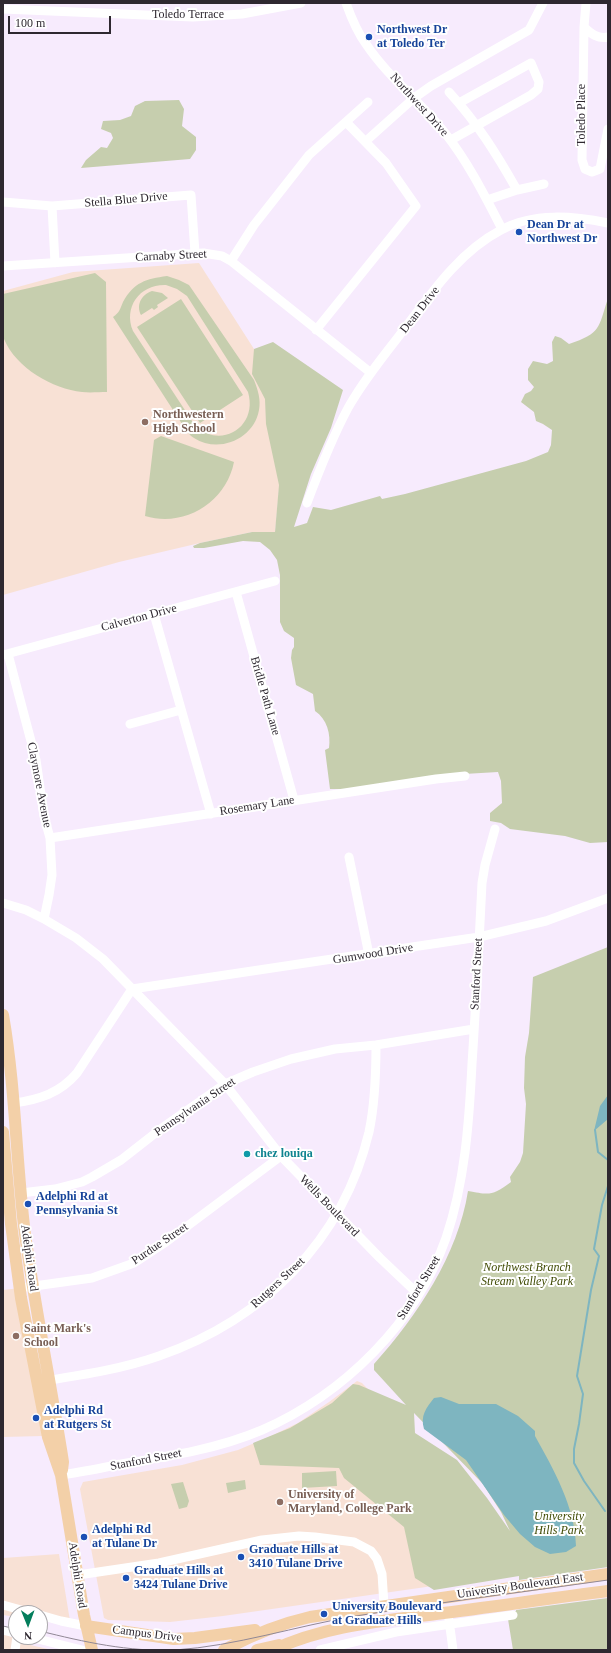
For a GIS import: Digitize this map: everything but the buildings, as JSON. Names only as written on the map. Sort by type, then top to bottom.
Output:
[{"type":"main road","name":"Adelphi Road","points":[[3,1015],[9,1060],[21,1193],[33,1286],[63,1462],[61,1475]]},
{"type":"main road","name":"Adelphi Road","points":[[3,1132],[11,1224],[20,1288],[48,1437],[61,1475],[86,1626],[92,1650]]},
{"type":"main road","name":"University Boulevard East","points":[[224,1650],[245,1639],[278,1626],[310,1617],[608,1574]]},
{"type":"main road","name":"University Boulevard East","points":[[273,1650],[288,1643],[338,1629],[396,1620],[449,1618],[608,1591]]},
{"type":"main road","name":"Campus Drive","points":[[86,1626],[174,1640],[229,1634],[278,1626]]},
{"type":"main road","points":[[257,1650],[288,1643]]},
{"type":"street","name":"Toledo Terrace","points":[[3,9],[193,17],[242,14],[301,3]]},
{"type":"street","name":"Northwest Drive","points":[[346,3],[365,44],[450,140],[487,200],[502,230]]},
{"type":"street","points":[[366,141],[414,98],[431,86],[524,34],[534,23],[543,3]]},
{"type":"street","name":"Toledo Place","points":[[586,3],[584,27],[582,160],[585,169],[592,172],[600,169],[608,129]]},
{"type":"street","points":[[584,27],[591,34],[602,38],[608,37]]},
{"type":"street","points":[[450,140],[531,95],[538,89],[539,82],[531,64],[459,103]]},
{"type":"street","points":[[449,92],[477,125],[493,148],[517,190]]},
{"type":"street","points":[[231,261],[254,225],[309,155],[368,102]]},
{"type":"street","points":[[316,330],[416,206],[386,163],[346,122]]},
{"type":"street","points":[[487,200],[517,190],[544,184]]},
{"type":"street","name":"Stella Blue Drive","points":[[3,202],[52,206],[191,195],[195,253]]},
{"type":"street","points":[[52,206],[55,263]]},
{"type":"street","name":"Dean Drive","points":[[307,503],[321,466],[352,401],[371,373],[418,311],[473,247],[502,230],[528,220],[546,218],[586,218],[608,223]]},
{"type":"street","name":"Carnaby Street","points":[[3,266],[195,253],[222,256],[231,261],[371,373]]},
{"type":"street","name":"Calverton Drive","points":[[6,655],[275,581]]},
{"type":"street","name":"Bridle Path Lane","points":[[236,592],[294,800]]},
{"type":"street","points":[[154,614],[211,814]]},
{"type":"street","name":"Claymore Avenue","points":[[6,655],[36,760],[43,811],[50,838],[52,875],[44,919]]},
{"type":"street","points":[[130,724],[182,710]]},
{"type":"street","name":"Rosemary Lane","points":[[50,838],[294,800],[465,776]]},
{"type":"street","name":"Stanford Street","points":[[61,1475],[210,1447],[260,1431],[285,1419],[321,1396],[359,1366],[394,1328],[418,1294],[432,1271],[442,1247],[458,1193],[468,1128],[483,874],[495,829]]},
{"type":"street","points":[[349,857],[369,955]]},
{"type":"street","name":"Gumwood Drive","points":[[132,989],[369,955],[479,937],[546,921],[608,898]]},
{"type":"street","name":"Wells Boulevard","points":[[3,903],[26,910],[64,930],[103,959],[225,1084],[281,1156],[418,1294]]},
{"type":"street","points":[[13,1103],[49,1095],[70,1081],[78,1073],[132,989]]},
{"type":"street","name":"Pennsylvania Street","points":[[21,1193],[55,1189],[82,1182],[101,1172],[225,1084],[238,1077],[291,1059],[335,1050],[474,1029]]},
{"type":"street","name":"Rutgers Street","points":[[37,1382],[104,1371],[142,1362],[177,1350],[232,1322],[262,1301],[300,1265],[316,1246],[337,1214],[348,1194],[356,1174],[369,1131],[374,1089],[376,1045]]},
{"type":"street","name":"Purdue Street","points":[[20,1288],[92,1278],[134,1263],[166,1242],[281,1156]]},
{"type":"street","points":[[78,1575],[159,1563],[262,1540],[299,1536],[354,1542],[367,1547],[374,1555],[380,1567],[384,1591],[396,1620],[396,1632]]},
{"type":"street","points":[[320,1650],[449,1618],[513,1615]]},
{"type":"street","name":"Campus Drive","points":[[48,1617],[86,1626]]},
{"type":"street","points":[[449,1618],[453,1650]]},
{"type":"street","points":[[48,1642],[82,1650]]},
{"type":"shaded area","name":"Northwestern High School","points":[[199,263],[254,349],[286,413],[275,533],[252,532],[200,543],[119,562],[3,595],[3,291],[73,272]]},
{"type":"shaded area","name":"Saint Mark's School","points":[[20,1288],[43,1436],[3,1437],[3,1290]]},
{"type":"shaded area","name":"University of Maryland, College Park","points":[[357,1381],[362,1383],[401,1423],[454,1583],[223,1616],[170,1622],[108,1620],[104,1618],[80,1489],[83,1482],[182,1465],[238,1450],[298,1423]]},
{"type":"shaded area","points":[[59,1554],[70,1621],[67,1625],[48,1621],[48,1605],[8,1605],[8,1616],[3,1615],[3,1558]]},
{"type":"shaded area","points":[[3,1633],[8,1635],[8,1645],[30,1645],[52,1650],[3,1650]]},
{"type":"green space","points":[[179,100],[184,109],[182,126],[196,137],[196,150],[190,159],[81,168],[86,160],[101,147],[107,148],[113,138],[111,133],[101,129],[103,121],[120,120],[131,116],[135,106],[145,101]]},
{"type":"green space","points":[[95,273],[106,282],[107,392],[82,392],[59,387],[48,382],[26,368],[17,359],[3,335],[3,294]]},
{"type":"green space","points":[[167,276],[189,285],[254,380],[260,402],[256,420],[243,436],[234,441],[224,444],[204,443],[190,435],[113,317],[120,309],[127,295],[136,286],[147,280]],"holes":[[[166,285],[177,289],[187,296],[248,392],[250,404],[248,415],[243,424],[227,435],[217,436],[206,433],[196,427],[133,331],[130,322],[130,314],[132,306],[141,293],[148,288],[157,286]]]},
{"type":"green space","points":[[152,291],[162,293],[168,298],[157,305],[158,307],[154,310],[152,308],[141,315],[139,308],[140,301],[145,295]]},
{"type":"green space","points":[[608,298],[608,842],[590,843],[565,836],[510,829],[501,823],[490,821],[490,813],[502,803],[501,781],[498,772],[447,775],[358,789],[330,789],[325,750],[329,748],[329,732],[323,718],[315,711],[313,694],[296,685],[291,658],[294,647],[294,638],[284,631],[280,622],[280,575],[277,560],[270,550],[260,542],[243,541],[204,548],[194,548],[193,546],[200,543],[252,532],[275,532],[279,485],[266,424],[265,399],[252,374],[254,349],[273,342],[343,390],[331,428],[311,474],[294,527],[307,523],[313,507],[331,510],[380,496],[382,499],[405,494],[526,461],[548,452],[551,445],[552,430],[536,421],[534,412],[521,402],[525,394],[531,391],[534,387],[528,380],[528,369],[533,361],[547,364],[553,361],[552,342],[555,336],[561,338],[569,344],[593,333],[600,323]]},
{"type":"green space","points":[[181,299],[243,395],[200,423],[137,327]]},
{"type":"green space","points":[[161,436],[234,462],[230,476],[213,500],[189,515],[160,519],[145,516],[154,440]]},
{"type":"green space","points":[[608,947],[608,1567],[519,1580],[519,1576],[434,1590],[415,1578],[404,1527],[344,1478],[339,1468],[260,1465],[253,1443],[290,1428],[332,1403],[353,1384],[359,1385],[406,1405],[374,1370],[374,1364],[405,1326],[433,1284],[455,1238],[463,1215],[468,1191],[486,1194],[499,1190],[511,1182],[510,1177],[520,1162],[523,1153],[526,1104],[524,1088],[525,1057],[529,1033],[533,977]],"holes":[[[414,1413],[483,1484],[501,1512],[510,1531],[487,1498],[457,1460],[415,1433]]]},
{"type":"green space","points":[[336,1471],[337,1486],[302,1488],[302,1473]]},
{"type":"green space","points":[[245,1480],[246,1489],[228,1493],[226,1483]]},
{"type":"green space","points":[[183,1482],[189,1501],[187,1507],[179,1509],[171,1484]]},
{"type":"green space","points":[[608,1598],[608,1650],[513,1650],[507,1613],[516,1610]]},
{"type":"water","points":[[608,1095],[608,1119],[594,1131],[600,1106]]},
{"type":"water","points":[[441,1397],[459,1404],[496,1404],[518,1416],[535,1431],[535,1436],[556,1475],[568,1503],[575,1531],[576,1546],[566,1552],[550,1554],[535,1547],[520,1534],[504,1515],[466,1460],[424,1429],[423,1416],[426,1409],[434,1398]]},
{"type":"waterway","points":[[595,1130],[598,1152],[608,1160]]},
{"type":"waterway","points":[[605,1511],[584,1481],[574,1463],[574,1449],[583,1394],[577,1376],[591,1290],[599,1256],[594,1249],[602,1205],[608,1186]]},
{"type":"tram line","points":[[48,1633],[124,1648],[158,1650],[198,1648],[356,1616],[608,1580]]},
{"type":"tram line","points":[[3,1626],[8,1627]]},
{"type":"place","name":"Northwest Dr at Toledo Ter","points":[[369,37]]},
{"type":"place","name":"Dean Dr at Northwest Dr","points":[[519,232]]},
{"type":"place","name":"Northwestern High School","points":[[145,422]]},
{"type":"place","name":"chez louiqa","points":[[247,1154]]},
{"type":"place","name":"Adelphi Rd at Pennsylvania St","points":[[28,1204]]},
{"type":"place","name":"Saint Mark's School","points":[[16,1336]]},
{"type":"place","name":"Adelphi Rd at Rutgers St","points":[[36,1418]]},
{"type":"place","name":"University of Maryland, College Park","points":[[280,1502]]},
{"type":"place","name":"Adelphi Rd at Tulane Dr","points":[[84,1537]]},
{"type":"place","name":"Graduate Hills at 3410 Tulane Drive","points":[[241,1557]]},
{"type":"place","name":"Graduate Hills at 3424 Tulane Drive","points":[[126,1578]]},
{"type":"place","name":"University Boulevard at Graduate Hills","points":[[324,1614]]},
{"type":"park label","name":"Northwest Branch Stream Valley Park","points":[[527,1275]]},
{"type":"park label","name":"University Hills Park","points":[[559,1524]]}]
